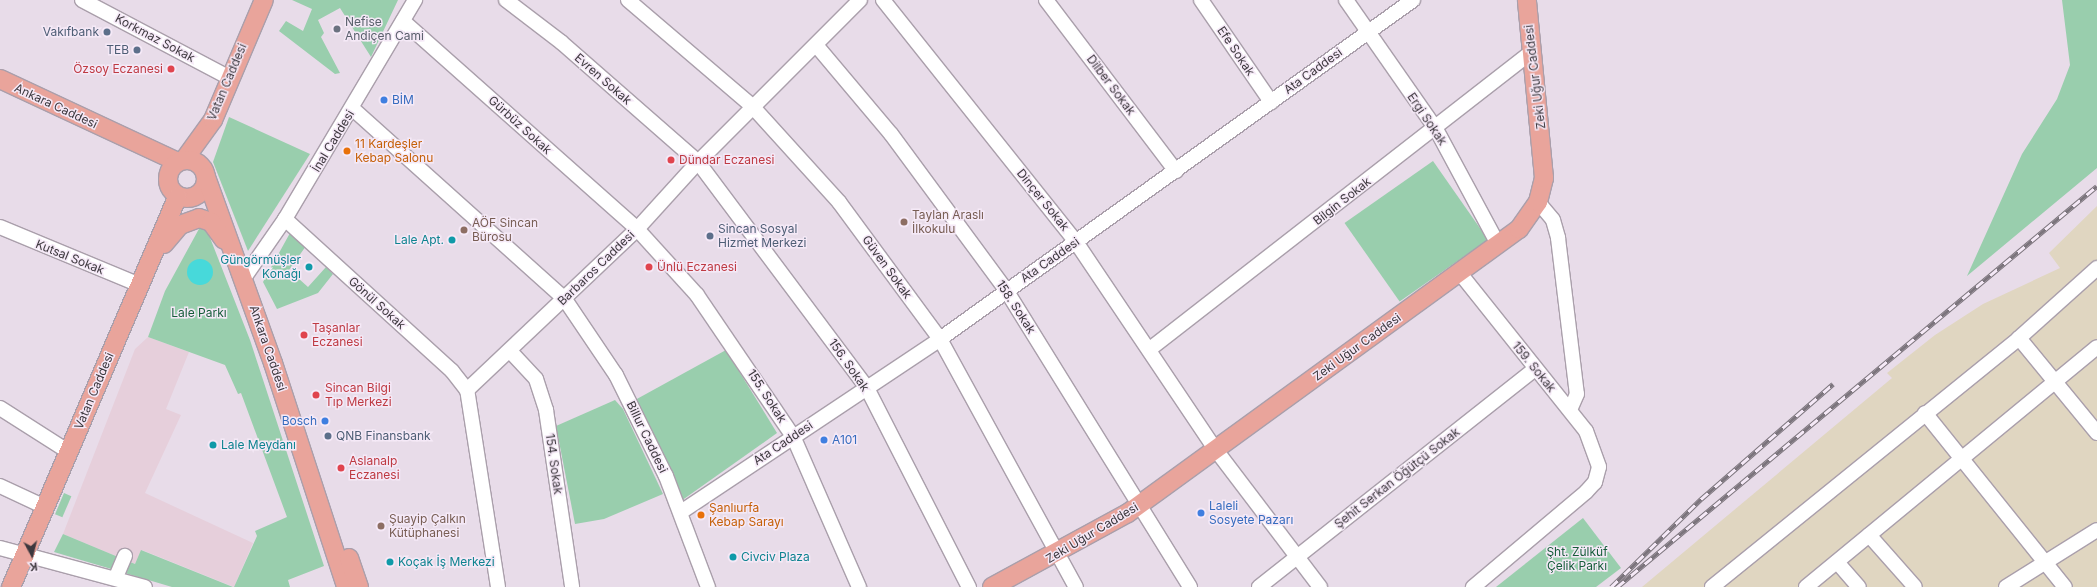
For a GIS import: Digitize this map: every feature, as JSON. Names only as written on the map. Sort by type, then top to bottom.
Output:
[{"type":"main road","name":"Vatan Caddesi","points":[[181,161],[213,120],[228,76],[264,0]]},
{"type":"main road","name":"Zeki Uğur Caddesi","points":[[992,587],[1059,552],[1140,505],[1519,229],[1538,202],[1544,178],[1544,152],[1527,0]]},
{"type":"main road","name":"Ankara Caddesi","points":[[0,80],[181,161]]},
{"type":"main road","points":[[204,173],[195,162],[181,161],[168,176],[170,188],[178,196],[195,196],[203,188],[213,120]]},
{"type":"main road","name":"Ankara Caddesi","points":[[204,173],[244,278],[346,587]]},
{"type":"main road","name":"Vatan Caddesi","points":[[11,587],[140,285],[156,253],[178,196]]},
{"type":"main road","points":[[156,253],[180,225],[199,218],[210,222],[234,254]]},
{"type":"main road","points":[[324,521],[322,556],[333,587]]},
{"type":"main road","points":[[324,521],[346,548],[359,587]]},
{"type":"street","name":"Korkmaz Sokak","points":[[82,0],[228,76]]},
{"type":"street","name":"İnal Caddesi","points":[[244,278],[285,219],[352,109],[415,0]]},
{"type":"street","name":"Evren Sokak","points":[[506,0],[561,42],[698,162]]},
{"type":"street","name":"Güven Sokak","points":[[628,0],[752,106],[839,202],[940,339],[1059,552],[1076,587]]},
{"type":"street","name":"Barbaros Caddesi","points":[[467,390],[510,351],[637,229],[752,106],[816,45],[860,0]]},
{"type":"street","name":"Dinçer Sokak","points":[[883,0],[1076,242],[1150,349],[1216,450],[1320,587]]},
{"type":"street","name":"Dilber Sokak","points":[[1046,0],[1176,171]]},
{"type":"street","name":"Efe Sokak","points":[[1201,0],[1271,102]]},
{"type":"street","name":"Ergi Sokak","points":[[1346,0],[1366,33],[1436,129],[1498,244]]},
{"type":"street","name":"Ata Caddesi","points":[[681,512],[940,339],[1006,290],[1176,171],[1413,0]]},
{"type":"street","name":"Gürbüz Sokak","points":[[403,21],[637,229]]},
{"type":"street","name":"158. Sokak","points":[[816,45],[891,134],[1006,290],[1190,587]]},
{"type":"street","name":"Bilgin Sokak","points":[[1150,349],[1436,129],[1532,52]]},
{"type":"street","name":"Billur Caddesi","points":[[352,109],[564,298],[616,375],[681,512],[708,587]]},
{"type":"street","name":"156. Sokak","points":[[698,162],[867,388],[969,587]]},
{"type":"street","points":[[1538,202],[1553,220],[1558,238],[1577,394],[1570,410]]},
{"type":"street","name":"Gönül Sokak","points":[[285,219],[452,371],[467,390]]},
{"type":"street","name":"Kutsal Sokak","points":[[0,227],[140,285]]},
{"type":"street","name":"155. Sokak","points":[[637,229],[697,295],[793,436],[860,587]]},
{"type":"street","points":[[1712,587],[1925,412],[2019,338],[2097,268]]},
{"type":"street","name":"159. Sokak","points":[[1459,272],[1535,369],[1570,410],[1593,442],[1599,467],[1595,482],[1586,492],[1473,587]]},
{"type":"street","points":[[2019,338],[2097,433]]},
{"type":"street","points":[[1806,587],[1961,457],[2056,382],[2097,347]]},
{"type":"street","name":"154. Sokak","points":[[510,351],[536,379],[546,410],[572,587]]},
{"type":"street","name":"Şehit Serkan Öğütçü Sokak","points":[[1259,587],[1535,369]]},
{"type":"street","points":[[467,390],[498,587]]},
{"type":"street","points":[[0,408],[69,452]]},
{"type":"street","points":[[1925,412],[2065,587]]},
{"type":"street","points":[[0,486],[45,507]]},
{"type":"street","points":[[2006,587],[2097,530]]},
{"type":"street","points":[[1868,535],[1915,587]]},
{"type":"street","points":[[0,548],[116,577],[139,586]]},
{"type":"street","points":[[116,577],[125,556]]},
{"type":"street","points":[[1837,562],[1859,587]]},
{"type":"shaded area","points":[[2097,206],[2097,587],[1642,587],[1892,378],[1887,373],[1935,335],[1983,304],[2060,268],[2049,253]]},
{"type":"shaded area","points":[[148,337],[189,352],[166,409],[181,415],[145,493],[253,543],[234,587],[142,550],[135,564],[63,534],[135,349]]},
{"type":"green space","points":[[292,0],[398,0],[371,57],[340,8],[318,20],[324,33],[321,37],[340,73],[335,74],[279,31],[286,21],[303,31],[312,9]]},
{"type":"green space","points":[[2062,0],[2097,0],[2097,168],[1967,276],[2022,154],[2057,99],[2070,65]]},
{"type":"green space","points":[[229,117],[310,154],[248,251],[213,162]]},
{"type":"green space","points":[[1433,161],[1488,240],[1400,302],[1345,223]]},
{"type":"green space","name":"Lale Parkı","points":[[200,227],[207,230],[250,340],[324,566],[288,580],[290,587],[234,587],[257,536],[255,531],[287,517],[241,393],[238,394],[225,365],[148,337],[165,291]]},
{"type":"green space","points":[[290,233],[306,246],[289,270],[308,287],[326,267],[333,274],[318,293],[277,309],[263,282]]},
{"type":"green space","points":[[726,350],[777,433],[681,501],[635,400]]},
{"type":"green space","points":[[615,400],[623,409],[663,494],[604,519],[575,524],[556,426]]},
{"type":"green space","points":[[64,493],[71,496],[62,517],[55,514]]},
{"type":"green space","name":"Şht. Zülküf Çelik Parkı","points":[[1583,518],[1621,568],[1596,587],[1496,587]]},
{"type":"green space","points":[[63,534],[135,564],[141,550],[233,587],[172,587],[54,552]]},
{"type":"water","points":[[200,259],[209,263],[213,272],[209,281],[200,285],[191,281],[187,272],[191,263]]},
{"type":"railway","points":[[1617,587],[2097,186]]},
{"type":"railway","points":[[1611,587],[1701,499],[1833,384]]},
{"type":"place","name":"Nefise Andiçen Cami","points":[[337,29]]},
{"type":"place","name":"Vakıfbank","points":[[107,32]]},
{"type":"place","name":"TEB","points":[[137,50]]},
{"type":"place","name":"Özsoy Eczanesi","points":[[171,69]]},
{"type":"place","name":"BİM","points":[[384,100]]},
{"type":"place","name":"11 Kardeşler Kebap Salonu","points":[[347,151]]},
{"type":"place","name":"Dündar Eczanesi","points":[[671,160]]},
{"type":"place","name":"Taylan Araslı İlkokulu","points":[[904,222]]},
{"type":"place","name":"AÖF Sincan Bürosu","points":[[464,230]]},
{"type":"place","name":"Sincan Sosyal Hizmet Merkezi","points":[[710,236]]},
{"type":"place","name":"Lale Apt.","points":[[452,240]]},
{"type":"place","name":"Güngörmüşler Konağı","points":[[309,267]]},
{"type":"place","name":"Ünlü Eczanesi","points":[[649,267]]},
{"type":"place","name":"Taşanlar Eczanesi","points":[[304,335]]},
{"type":"place","name":"Sincan Bilgi Tıp Merkezi","points":[[316,395]]},
{"type":"place","name":"Bosch","points":[[325,421]]},
{"type":"place","name":"QNB Finansbank","points":[[328,436]]},
{"type":"place","name":"A101","points":[[824,440]]},
{"type":"place","name":"Lale Meydanı","points":[[213,445]]},
{"type":"place","name":"Aslanalp Eczanesi","points":[[341,468]]},
{"type":"place","name":"Laleli Sosyete Pazarı","points":[[1201,513]]},
{"type":"place","name":"Şanlıurfa Kebap Sarayı","points":[[701,515]]},
{"type":"place","name":"Şuayip Çalkın Kütüphanesi","points":[[381,526]]},
{"type":"place","name":"Civciv Plaza","points":[[733,557]]},
{"type":"place","name":"Koçak İş Merkezi","points":[[390,562]]}]
